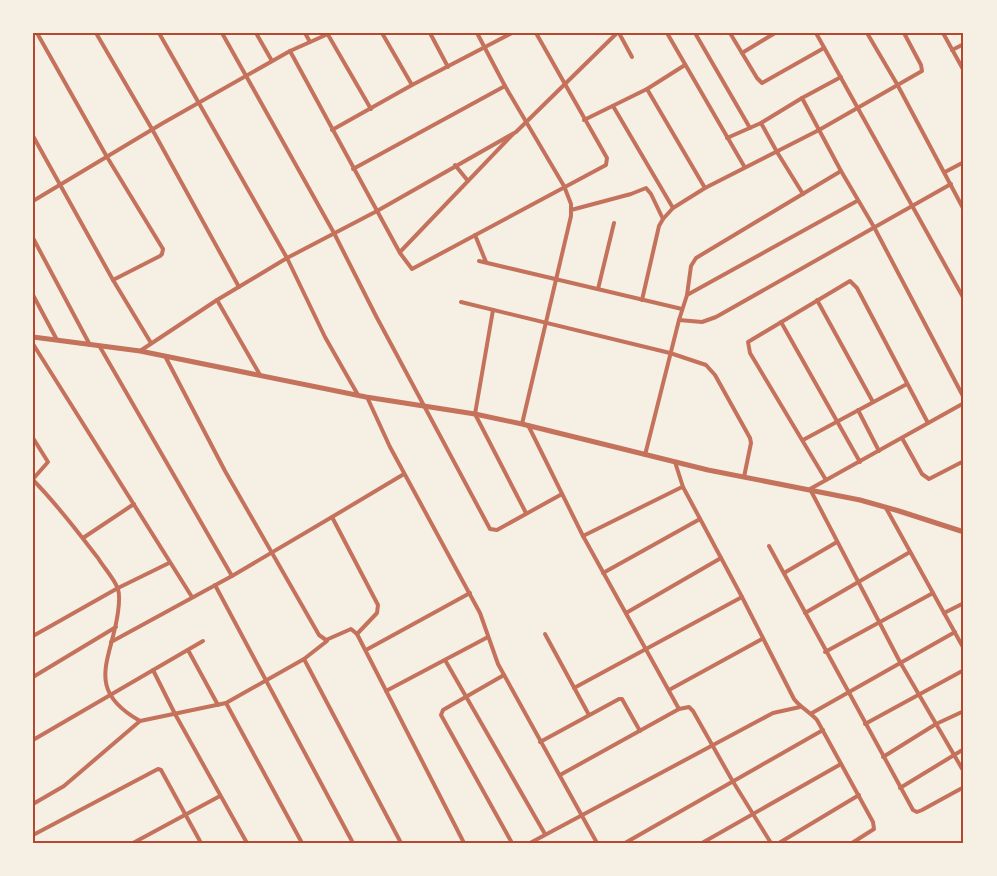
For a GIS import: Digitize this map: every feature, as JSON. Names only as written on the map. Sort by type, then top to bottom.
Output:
[{"type":"street","points":[[37,33],[164,252],[113,280]]},
{"type":"street","points":[[96,33],[239,287]]},
{"type":"street","points":[[159,33],[287,258],[325,337],[358,395]]},
{"type":"street","points":[[222,33],[334,233],[490,529],[497,530],[562,494]]},
{"type":"street","points":[[256,33],[272,61]]},
{"type":"street","points":[[305,33],[310,42]]},
{"type":"street","points":[[33,201],[152,129],[290,51],[328,33],[371,109]]},
{"type":"street","points":[[382,33],[412,85]]},
{"type":"street","points":[[430,33],[448,67]]},
{"type":"street","points":[[477,33],[505,86],[564,186],[569,196],[571,210],[544,324],[525,424],[583,536],[679,709]]},
{"type":"street","points":[[333,130],[412,85],[512,33]]},
{"type":"street","points":[[290,51],[400,253],[412,269],[564,186],[602,168],[607,162],[536,33]]},
{"type":"street","points":[[400,253],[516,132],[618,33],[632,57]]},
{"type":"street","points":[[675,33],[668,35],[744,166]]},
{"type":"street","points":[[695,33],[750,128]]},
{"type":"street","points":[[730,33],[762,83],[824,48]]},
{"type":"street","points":[[742,53],[775,33]]},
{"type":"street","points":[[816,33],[964,299]]},
{"type":"street","points":[[867,33],[962,200],[964,210]]},
{"type":"street","points":[[642,300],[659,226],[673,208],[744,166],[819,130],[919,73],[922,68],[904,33]]},
{"type":"street","points":[[943,33],[964,71]]},
{"type":"street","points":[[952,50],[964,44]]},
{"type":"street","points":[[584,120],[647,89],[685,64]]},
{"type":"street","points":[[727,138],[762,123],[841,77]]},
{"type":"street","points":[[353,169],[505,86]]},
{"type":"street","points":[[647,89],[705,188]]},
{"type":"street","points":[[802,98],[857,201],[874,227],[964,398]]},
{"type":"street","points":[[613,106],[673,208]]},
{"type":"street","points":[[762,123],[803,194]]},
{"type":"street","points":[[140,351],[217,300],[287,258],[516,132]]},
{"type":"street","points":[[33,136],[113,280],[151,343]]},
{"type":"street","points":[[945,172],[964,162]]},
{"type":"street","points":[[454,165],[468,182]]},
{"type":"street","points":[[645,455],[687,295],[691,266],[696,258],[841,171]]},
{"type":"street","points":[[679,320],[702,322],[711,320],[951,184]]},
{"type":"street","points":[[571,210],[646,188],[663,219]]},
{"type":"street","points":[[687,295],[857,201]]},
{"type":"street","points":[[598,289],[614,223]]},
{"type":"street","points":[[475,235],[486,263]]},
{"type":"street","points":[[33,238],[91,345]]},
{"type":"street","points":[[479,261],[682,309]]},
{"type":"street","points":[[826,480],[750,353],[748,342],[850,281],[854,283],[928,423]]},
{"type":"street","points":[[33,295],[57,340]]},
{"type":"street","points":[[217,300],[260,375]]},
{"type":"street","points":[[817,300],[873,402]]},
{"type":"street","points":[[461,302],[670,353],[706,365],[715,375],[750,438],[744,477]]},
{"type":"street","points":[[493,310],[475,414],[526,513]]},
{"type":"street","points":[[781,322],[860,462]]},
{"type":"street","points":[[33,337],[140,351],[366,397],[525,424],[675,462],[886,507],[964,532]]},
{"type":"street","points":[[33,344],[192,597]]},
{"type":"street","points":[[100,347],[232,576]]},
{"type":"street","points":[[165,356],[225,471],[319,635],[326,640],[331,639]]},
{"type":"street","points":[[802,440],[907,384]]},
{"type":"street","points":[[366,397],[404,474],[480,613],[494,657],[597,843]]},
{"type":"street","points":[[810,489],[962,404],[964,412]]},
{"type":"street","points":[[858,410],[879,451]]},
{"type":"street","points":[[33,438],[48,462],[33,479],[83,538],[118,588],[119,604],[116,627],[104,672],[111,694],[120,706],[140,721]]},
{"type":"street","points":[[902,438],[922,474],[929,479],[964,461]]},
{"type":"street","points":[[675,462],[683,487],[722,558],[762,639],[800,706],[812,713],[823,730],[875,826],[872,832],[852,843]]},
{"type":"street","points":[[111,642],[232,576],[404,474]]},
{"type":"street","points":[[583,536],[683,487]]},
{"type":"street","points":[[810,489],[900,662],[964,772]]},
{"type":"street","points":[[83,538],[134,504]]},
{"type":"street","points":[[886,507],[964,649]]},
{"type":"street","points":[[332,517],[378,605],[377,614],[357,634]]},
{"type":"street","points":[[603,573],[700,519]]},
{"type":"street","points":[[784,573],[838,542]]},
{"type":"street","points":[[769,546],[913,810],[917,812],[964,787]]},
{"type":"street","points":[[805,613],[910,551]]},
{"type":"street","points":[[627,613],[722,558]]},
{"type":"street","points":[[33,636],[118,588],[169,563]]},
{"type":"street","points":[[215,585],[353,843]]},
{"type":"street","points":[[366,650],[470,593]]},
{"type":"street","points":[[825,652],[933,593]]},
{"type":"street","points":[[574,688],[742,597]]},
{"type":"street","points":[[944,613],[964,603]]},
{"type":"street","points":[[33,677],[116,627]]},
{"type":"street","points":[[33,804],[64,786],[140,721],[226,703],[304,659],[348,629],[355,630],[366,650],[464,843]]},
{"type":"street","points":[[812,713],[955,632]]},
{"type":"street","points":[[545,634],[589,715]]},
{"type":"street","points":[[386,691],[488,637]]},
{"type":"street","points":[[669,690],[762,639]]},
{"type":"street","points":[[33,740],[203,641]]},
{"type":"street","points":[[188,650],[218,705]]},
{"type":"street","points":[[304,659],[401,843]]},
{"type":"street","points":[[445,660],[545,834]]},
{"type":"street","points":[[153,670],[247,843]]},
{"type":"street","points":[[865,724],[964,670]]},
{"type":"street","points":[[504,675],[443,711],[442,719],[512,843]]},
{"type":"street","points":[[540,742],[622,699],[640,731]]},
{"type":"street","points":[[226,703],[302,843]]},
{"type":"street","points":[[530,843],[773,713],[800,706]]},
{"type":"street","points":[[560,775],[679,709],[689,707],[771,843]]},
{"type":"street","points":[[883,757],[936,724],[964,711]]},
{"type":"street","points":[[625,843],[823,730]]},
{"type":"street","points":[[900,788],[964,749]]},
{"type":"street","points":[[702,843],[841,764]]},
{"type":"street","points":[[33,835],[158,769],[201,843]]},
{"type":"street","points":[[779,843],[859,795]]},
{"type":"street","points":[[133,843],[220,796]]}]
